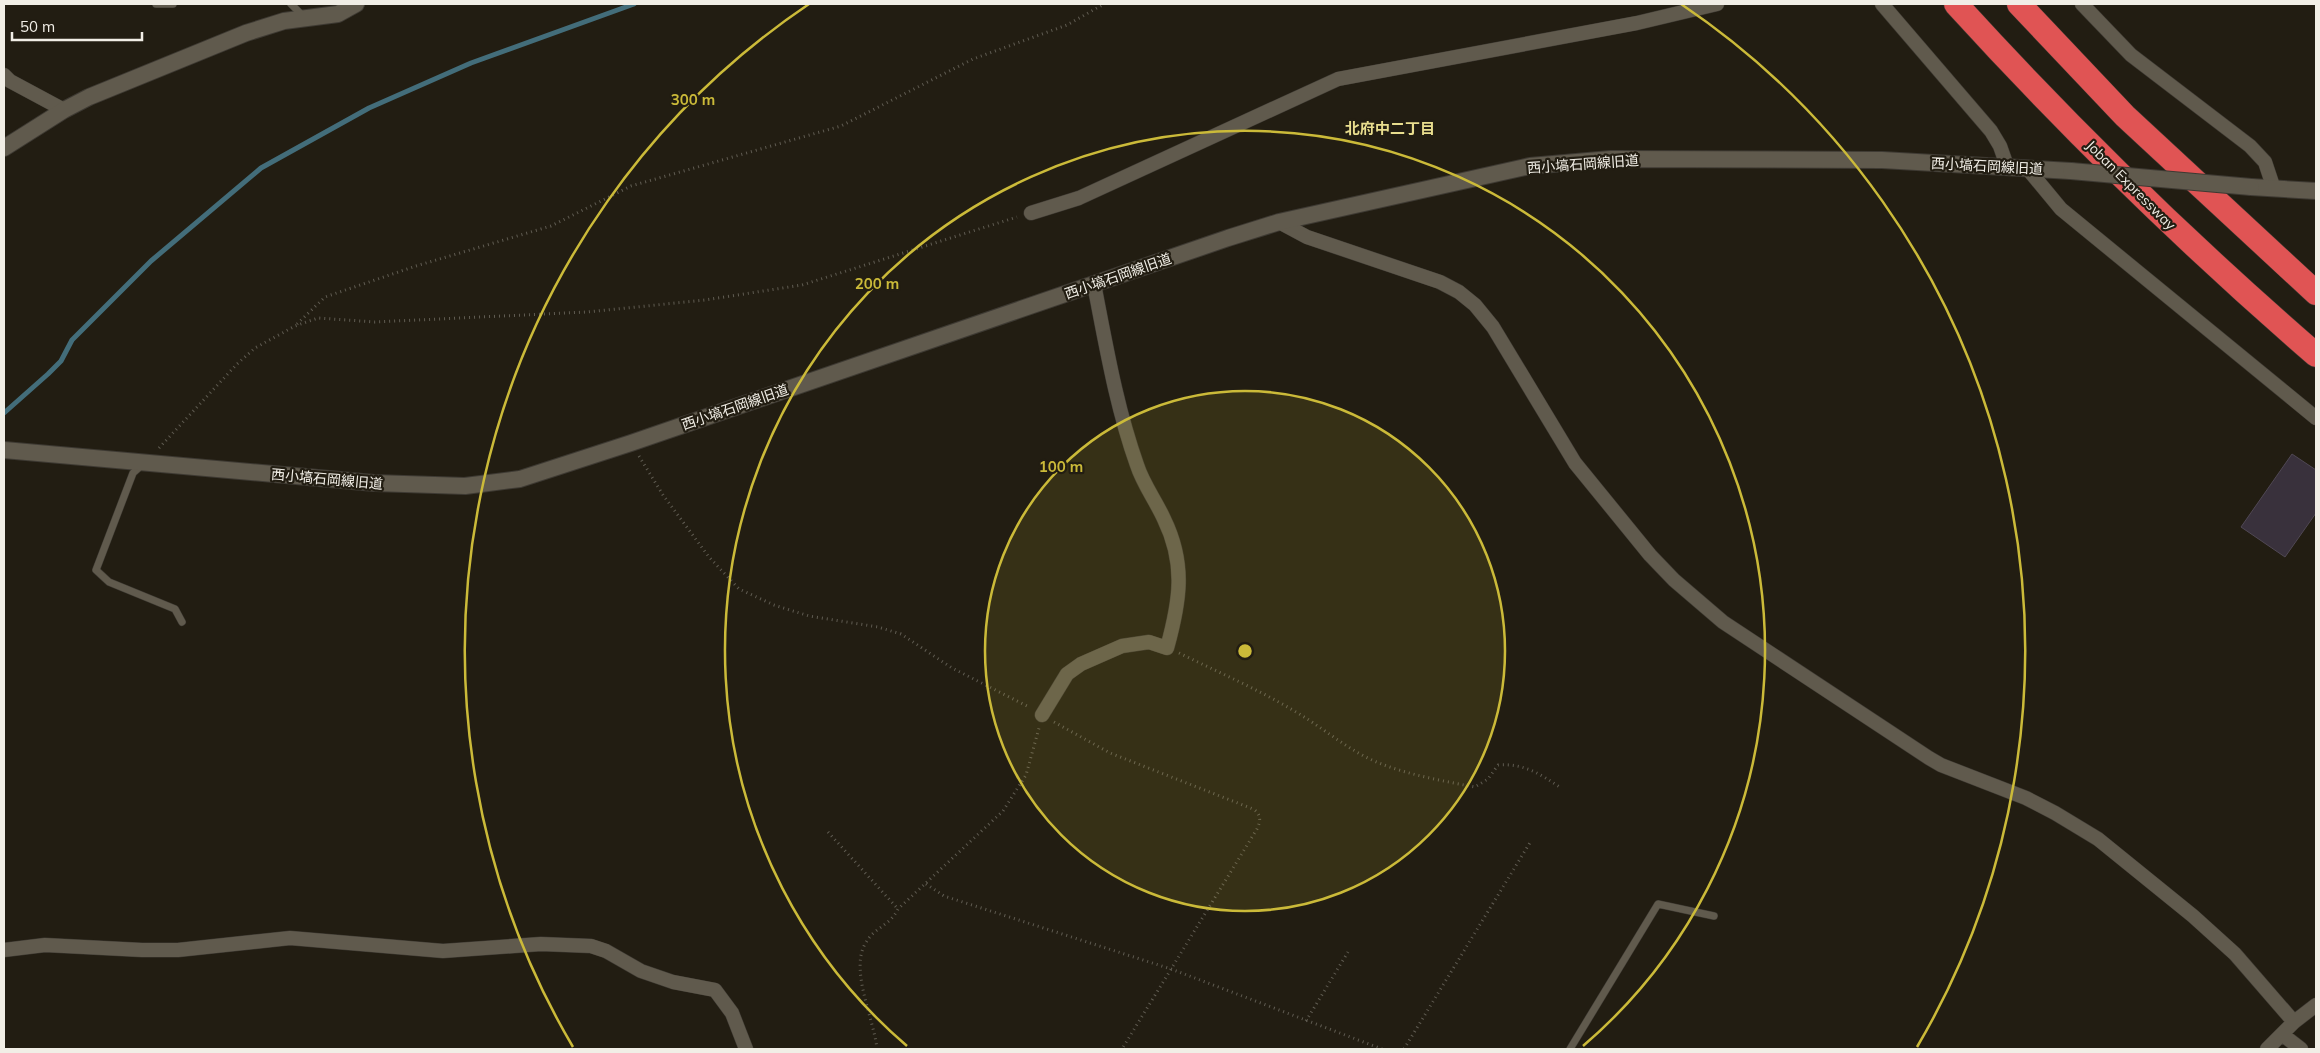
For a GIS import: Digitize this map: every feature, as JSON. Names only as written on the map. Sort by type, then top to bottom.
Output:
[{"type":"highway","name":"Joban Expressway","points":[[1956,4],[2011,64],[2184,238],[2316,355]]},
{"type":"highway","points":[[2019,4],[2125,116],[2316,293]]},
{"type":"street","points":[[4,148],[64,110],[89,97],[246,33],[284,21],[338,14],[356,4]]},
{"type":"street","points":[[1030,213],[1079,198],[1338,79],[1637,23],[1717,4]]},
{"type":"street","points":[[1882,4],[1991,131],[2000,146],[2007,166]]},
{"type":"street","points":[[2082,4],[2131,55],[2250,146],[2265,162],[2274,189]]},
{"type":"street","points":[[6,80],[64,110]]},
{"type":"street","name":"西小塙石岡線旧道","points":[[4,450],[374,483],[465,486],[520,479],[631,443],[1279,222],[1530,166],[1611,159],[1882,160],[2007,166],[2316,192]]},
{"type":"street","points":[[2027,168],[2061,209],[2316,418]]},
{"type":"street","points":[[1279,222],[1307,237],[1440,282],[1459,292],[1475,305],[1493,327],[1575,462],[1650,555],[1700,603],[1730,627],[1929,758],[1941,765],[2026,798],[2098,839],[2193,916],[2235,954],[2294,1022]]},
{"type":"street","points":[[1042,715],[1067,674],[1081,664],[1122,646],[1149,642],[1167,648],[1177,611],[1180,586],[1175,549],[1165,520],[1137,467],[1117,398],[1094,284]]},
{"type":"street","points":[[4,950],[45,945],[178,950],[290,938],[443,951],[541,944],[591,946],[606,951],[641,971],[672,982],[715,990],[732,1013],[746,1049]]},
{"type":"street","points":[[2267,1049],[2294,1022],[2316,1005]]},
{"type":"street","points":[[2282,1035],[2301,1049]]},
{"type":"lane","points":[[156,4],[173,4]]},
{"type":"lane","points":[[291,4],[306,19]]},
{"type":"lane","points":[[144,463],[133,473],[96,570],[109,582],[175,608],[182,622]]},
{"type":"lane","points":[[1570,1049],[1658,904],[1714,916]]},
{"type":"path","points":[[295,326],[325,297],[416,266],[551,226],[631,186],[841,126],[973,59],[1067,25],[1104,4]]},
{"type":"path","points":[[144,463],[237,364],[255,348],[295,326],[318,318],[384,322],[587,312],[715,298],[802,285],[1030,213]]},
{"type":"path","points":[[631,443],[663,495],[720,570],[739,589],[774,605],[809,616],[885,629],[901,634],[952,668],[1110,753],[1231,799],[1258,812],[1260,818],[1257,828],[1122,1049]]},
{"type":"path","points":[[1167,648],[1254,689],[1332,734],[1355,752],[1378,763],[1413,774],[1475,787],[1488,779],[1498,765],[1514,764],[1539,773],[1560,788]]},
{"type":"path","points":[[876,1049],[875,1033],[858,967],[864,946],[873,931],[892,920],[898,909],[1002,811],[1026,775],[1042,715]]},
{"type":"path","points":[[828,832],[898,909]]},
{"type":"path","points":[[1404,1049],[1531,841]]},
{"type":"path","points":[[926,884],[944,896],[1171,969],[1382,1049]]},
{"type":"path","points":[[1306,1020],[1348,952]]},
{"type":"building","points":[[2292,454],[2316,470],[2316,513],[2285,557],[2241,527]]},
{"type":"waterway","points":[[4,413],[61,361],[72,340],[151,261],[261,168],[369,108],[471,63],[634,4]]},
{"type":"district","name":"北府中二丁目","points":[[1390,128]]}]
